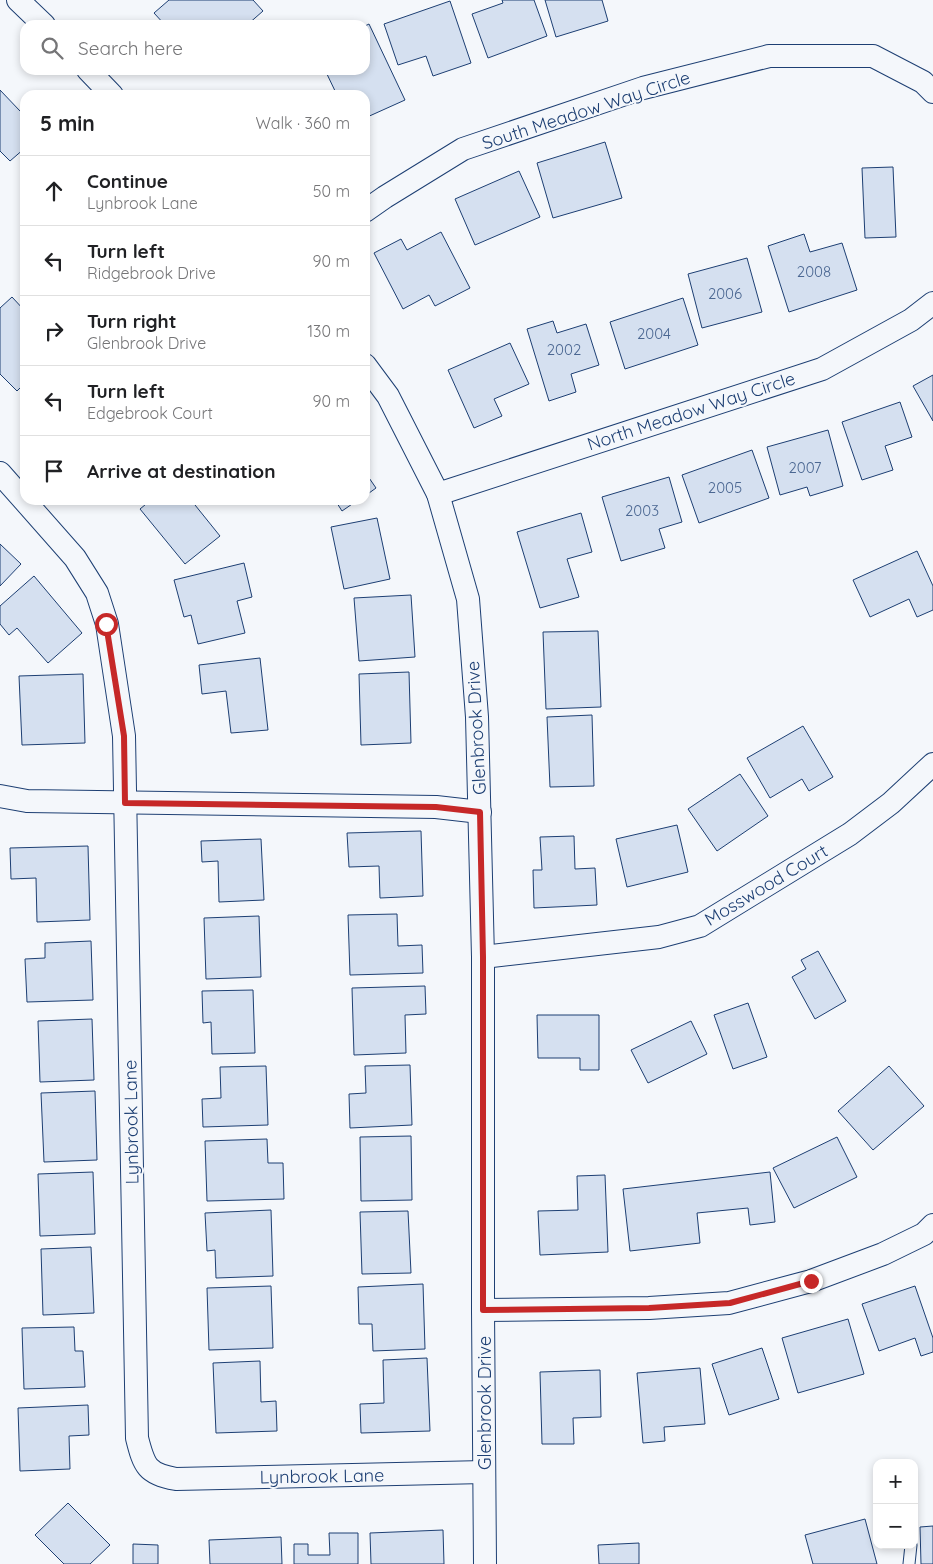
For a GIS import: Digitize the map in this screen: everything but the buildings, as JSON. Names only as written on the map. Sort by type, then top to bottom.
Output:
[{"type":"street","points":[[18,0],[39,20]]},
{"type":"street","name":"South Meadow Way Circle","points":[[370,208],[464,149],[643,88],[769,56],[872,56],[924,82],[933,92]]},
{"type":"street","points":[[93,75],[107,90]]},
{"type":"street","name":"North Meadow Way Circle","points":[[438,494],[822,369],[911,320],[933,303]]},
{"type":"street","name":"Glenbrook Drive","points":[[370,372],[388,396],[438,494],[468,599],[477,717],[483,957],[485,1564]]},
{"type":"street","name":"Lynbrook Lane","points":[[0,473],[20,496]]},
{"type":"street","name":"Lynbrook Lane","points":[[28,505],[75,558],[97,593],[106,624],[124,736],[137,1438],[142,1460],[158,1475],[176,1478],[484,1472]]},
{"type":"street","name":"Mosswood Court","points":[[483,957],[659,937],[700,926],[850,834],[891,803],[933,764]]},
{"type":"street","points":[[0,796],[27,801],[436,807],[480,812]]},
{"type":"street","points":[[483,1310],[649,1308],[730,1303],[811,1281],[883,1254],[924,1234],[933,1224]]},
{"type":"lane","points":[[909,1564],[910,1549]]},
{"type":"route","points":[[106,624],[124,736],[125,803],[436,807],[480,812],[483,957],[483,1310],[649,1308],[730,1303],[811,1281]]}]
